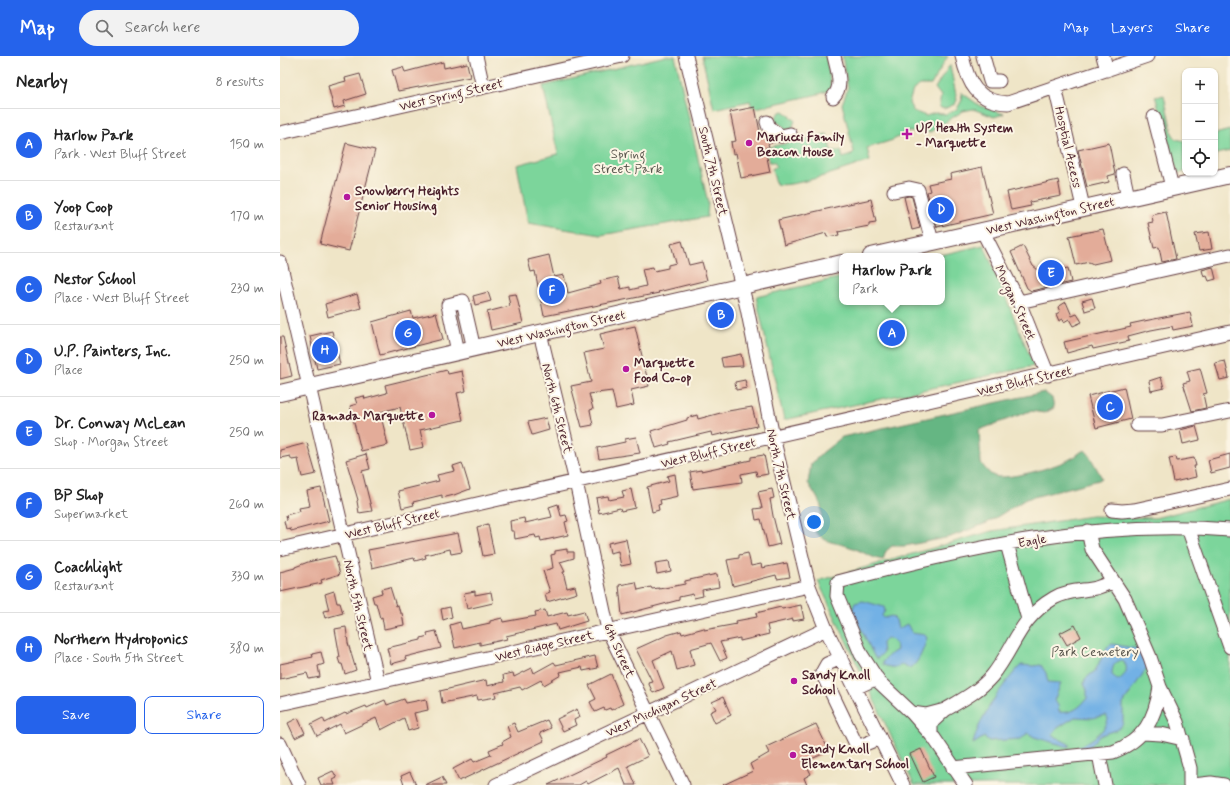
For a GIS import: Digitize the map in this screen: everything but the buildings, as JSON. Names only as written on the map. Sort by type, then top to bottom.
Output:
[{"type":"main road","name":"West Washington Street","points":[[882,253],[1230,175]]},
{"type":"main road","name":"West Washington Street","points":[[280,394],[839,264]]},
{"type":"street","points":[[476,56],[483,87]]},
{"type":"street","name":"West Spring Street","points":[[280,133],[622,56]]},
{"type":"street","name":"South 7th Street","points":[[686,56],[741,287]]},
{"type":"street","points":[[833,97],[838,92],[840,85],[834,56]]},
{"type":"street","points":[[962,56],[971,84],[981,94],[993,101],[1008,103],[1147,56]]},
{"type":"street","points":[[983,56],[990,81],[999,81]]},
{"type":"street","points":[[1103,56],[1107,70]]},
{"type":"street","name":"Hosptial Access","points":[[1056,87],[1083,207]]},
{"type":"street","points":[[1154,117],[1172,187]]},
{"type":"street","points":[[767,122],[769,128],[782,136],[790,134]]},
{"type":"street","points":[[1123,174],[1128,197]]},
{"type":"street","points":[[894,191],[909,188],[918,190],[932,241]]},
{"type":"street","name":"Morgan Street","points":[[982,230],[1019,302],[1048,375]]},
{"type":"street","points":[[1019,302],[1230,255]]},
{"type":"street","name":"North 5th Street","points":[[280,262],[310,387],[342,535],[378,682]]},
{"type":"street","name":"North 7th Street","points":[[741,287],[773,436],[809,586],[826,629],[903,785]]},
{"type":"street","points":[[458,352],[448,305],[463,301],[474,349]]},
{"type":"street","name":"West Bluff Street","points":[[280,549],[773,436],[1048,375],[1230,332]]},
{"type":"street","name":"North 6th Street","points":[[540,333],[576,482]]},
{"type":"street","points":[[1137,425],[1162,425],[1230,411]]},
{"type":"street","name":"6th Street","points":[[576,482],[608,630],[683,785]]},
{"type":"street","points":[[1112,510],[1134,510],[1230,489]]},
{"type":"street","points":[[1188,528],[1230,647]]},
{"type":"street","name":"Eagle","points":[[877,678],[861,654],[837,596],[838,582],[907,564],[1007,544],[1088,531],[1188,528],[1230,530]]},
{"type":"street","points":[[1088,531],[1092,549],[1124,598],[1150,657],[1160,687],[1177,722],[1190,768],[1190,785]]},
{"type":"street","points":[[1007,544],[1028,619]]},
{"type":"street","points":[[912,713],[926,716],[945,710],[971,695],[992,676],[1028,619],[1055,598],[1070,591],[1096,587],[1113,582]]},
{"type":"street","name":"West Ridge Street","points":[[280,704],[809,586]]},
{"type":"street","name":"West Michigan Street","points":[[496,785],[826,629]]},
{"type":"street","points":[[841,658],[827,664],[822,673],[856,744],[860,746],[880,738]]},
{"type":"street","points":[[855,688],[877,678],[912,713],[931,735],[966,785]]},
{"type":"street","points":[[953,768],[1100,754],[1113,752],[1129,746],[1143,733],[1152,719],[1160,687]]},
{"type":"street","points":[[931,735],[931,723],[945,710]]},
{"type":"street","points":[[1143,733],[1161,734],[1183,739]]},
{"type":"street","points":[[280,744],[299,785]]},
{"type":"street","points":[[1100,754],[1105,785]]},
{"type":"street","points":[[1193,785],[1211,783],[1224,785]]},
{"type":"green space","name":"Spring Street Park","points":[[666,56],[675,56],[708,203],[707,217],[601,235],[528,223],[517,165],[558,154],[543,86]]},
{"type":"green space","points":[[702,56],[826,56],[831,87],[828,91],[819,94],[756,108],[752,107],[750,101],[714,109]]},
{"type":"green space","points":[[842,56],[948,56],[931,85],[920,85],[913,90],[909,103],[913,111],[926,116],[935,113],[946,114],[957,109],[962,100],[961,92],[980,106],[1004,114],[994,117],[973,109],[963,111],[930,132],[908,132],[893,140],[867,148],[870,161],[808,181],[784,185],[776,184],[772,169],[776,166],[774,162],[769,162],[766,149],[827,134],[831,151],[841,151],[843,158],[854,152],[842,104],[848,88]]},
{"type":"green space","points":[[950,65],[957,100],[955,104],[944,109],[939,107],[941,96],[935,88]]},
{"type":"green space","points":[[1164,95],[1172,133],[1176,139],[1182,140],[1182,172],[1177,172],[1155,97]]},
{"type":"green space","points":[[784,111],[795,120],[792,129],[784,130],[785,128],[778,122],[776,125],[776,117],[780,112]]},
{"type":"green space","points":[[1230,130],[1230,151],[1218,154],[1218,133]]},
{"type":"green space","points":[[984,245],[1034,366],[784,420],[756,297],[839,278],[839,305],[945,305],[945,254]]},
{"type":"green space","points":[[1044,392],[1052,398],[1054,408],[1045,413],[1030,411],[979,430],[981,463],[988,472],[994,476],[1001,477],[1021,475],[1056,465],[1085,450],[1102,478],[1099,480],[1026,499],[987,523],[950,537],[905,546],[892,546],[886,551],[883,560],[874,558],[850,547],[830,542],[818,535],[814,530],[819,523],[822,511],[819,500],[808,483],[811,464],[842,437]]},
{"type":"green space","name":"Park Cemetery","points":[[1230,499],[1230,785],[914,785],[818,581],[992,531],[1092,516],[1155,518]]},
{"type":"water","points":[[863,601],[884,607],[885,611],[882,615],[883,618],[892,616],[896,620],[898,629],[907,624],[912,633],[925,635],[927,638],[925,645],[919,659],[914,665],[908,668],[901,665],[890,667],[883,665],[883,661],[897,650],[896,644],[890,639],[886,639],[882,643],[883,653],[878,658],[875,658],[852,610],[855,603]]},
{"type":"water","points":[[1112,644],[1143,650],[1148,666],[1123,704],[1123,723],[1115,731],[1100,736],[1088,747],[1077,749],[1076,748],[1096,736],[1104,728],[1108,718],[1105,715],[1093,718],[1075,717],[1056,729],[1052,735],[1069,744],[1069,747],[1034,737],[1028,733],[1021,739],[989,741],[984,737],[973,744],[980,723],[992,702],[1006,682],[1021,665],[1041,665],[1046,673],[1048,682],[1061,683],[1054,701],[1058,705],[1059,712],[1067,712],[1075,710],[1087,698],[1087,690],[1084,684],[1085,679],[1095,671],[1107,647]],"holes":[[[1122,660],[1126,666],[1125,674],[1118,680],[1112,675],[1113,667],[1119,661]]]},
{"type":"place","name":"UP Health System - Marquette","points":[[907,134]]},
{"type":"place","name":"Mariucci Family Beacon House","points":[[749,143]]},
{"type":"place","name":"Snowberry Heights Senior Housing","points":[[347,197]]},
{"type":"place","name":"U.P. Painters, Inc.","points":[[941,210]]},
{"type":"place","name":"Dr. Conway McLean","points":[[1051,273]]},
{"type":"place","name":"BP Shop","points":[[552,291]]},
{"type":"place","name":"Yoop Coop","points":[[721,315]]},
{"type":"place","name":"Coachlight","points":[[408,333]]},
{"type":"place","name":"Harlow Park","points":[[892,333]]},
{"type":"place","name":"Northern Hydroponics","points":[[325,350]]},
{"type":"place","name":"Marquette Food Co-op","points":[[626,369]]},
{"type":"place","name":"Nestor School","points":[[1110,407]]},
{"type":"place","name":"Ramada Marquette","points":[[432,415]]},
{"type":"place","name":"Sandy Knoll School","points":[[794,681]]},
{"type":"place","name":"Sandy Knoll Elementary School","points":[[793,755]]}]
